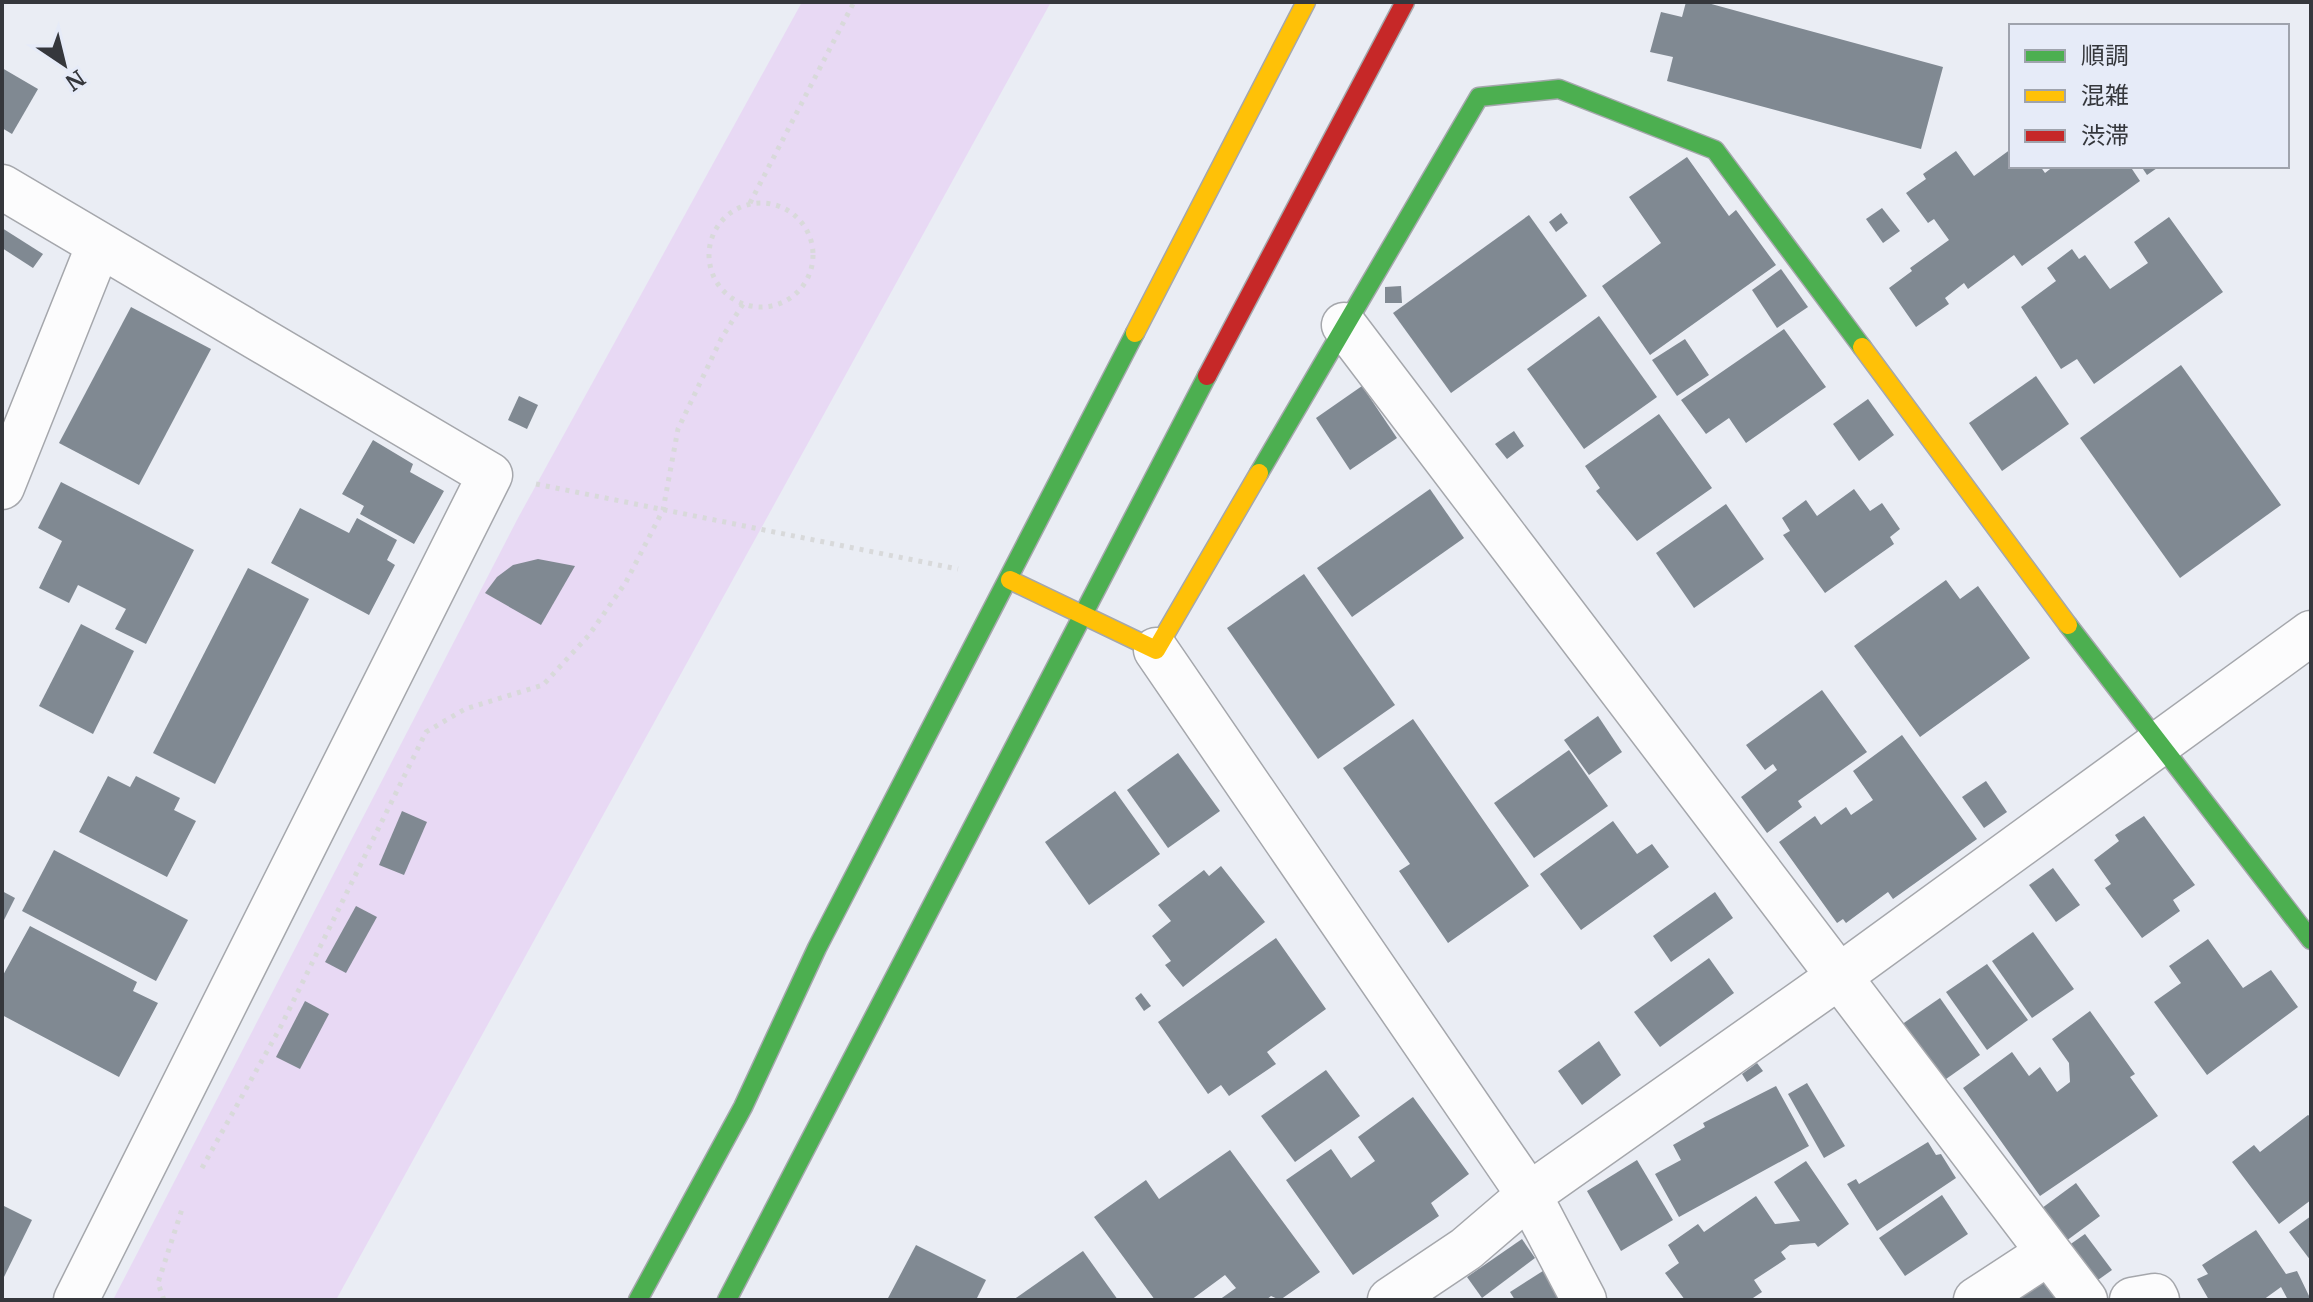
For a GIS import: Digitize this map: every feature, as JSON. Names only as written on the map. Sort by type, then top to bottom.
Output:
[{"type":"street","points":[[638,1300],[743,1107],[817,948],[1010,580],[1128,341],[1306,2]]},
{"type":"street","points":[[727,1300],[1081,614],[1405,2]]},
{"type":"street","points":[[1156,650],[1479,97],[1559,89],[1715,150],[2158,746],[2311,940]]},
{"type":"street","points":[[2,187],[98,247],[490,475],[76,1300]]},
{"type":"street","points":[[2,487],[98,247]]},
{"type":"street","points":[[1344,325],[2085,1300]]},
{"type":"street","points":[[1010,580],[1156,650],[1529,1195],[1584,1300]]},
{"type":"street","points":[[1390,1300],[1466,1249],[1529,1195],[1841,975],[2311,633]]},
{"type":"street","points":[[1976,1300],[2048,1253]]},
{"type":"street","points":[[2132,1300],[2155,1296],[2157,1300]]},
{"type":"path","points":[[750,203],[783,207],[798,217],[809,231],[814,248],[813,266],[806,283],[778,305],[743,304],[717,283],[709,250],[722,219],[750,203],[854,2]]},
{"type":"path","points":[[200,1172],[280,1028],[426,732],[465,709],[543,685],[589,635],[626,582],[663,510],[678,429],[721,339],[743,304]]},
{"type":"path","points":[[490,475],[1010,580]]},
{"type":"path","points":[[164,1300],[158,1283],[185,1198]]},
{"type":"shaded area","points":[[802,2],[1051,2],[336,1300],[113,1300],[518,518]]},
{"type":"building","points":[[1686,2],[1704,2],[1943,67],[1921,149],[1667,81],[1673,57],[1650,52],[1661,12],[1682,17]]},
{"type":"building","points":[[2,68],[38,89],[12,134],[2,128]]},
{"type":"building","points":[[2009,150],[2009,168],[2041,168],[2045,173],[2051,168],[2131,168],[2140,181],[2022,266],[2014,255],[1968,289],[1964,283],[1945,298],[1949,304],[1916,327],[1889,288],[1912,271],[1910,268],[1949,240],[1934,219],[1928,223],[1906,193],[1926,179],[1923,174],[1956,151],[1974,176]]},
{"type":"building","points":[[1687,157],[1729,216],[1736,210],[1776,265],[1650,355],[1602,286],[1661,243],[1629,197]]},
{"type":"building","points":[[2142,168],[2157,168],[2147,175]]},
{"type":"building","points":[[1882,208],[1900,231],[1883,243],[1866,219]]},
{"type":"building","points":[[1561,213],[1568,223],[1556,232],[1549,222]]},
{"type":"building","points":[[1529,215],[1587,296],[1451,393],[1393,313]]},
{"type":"building","points":[[2169,217],[2223,292],[2094,384],[2077,359],[2061,369],[2021,307],[2056,281],[2047,268],[2072,249],[2079,259],[2085,255],[2110,289],[2148,263],[2134,242]]},
{"type":"building","points":[[2,228],[43,254],[33,268],[2,248]]},
{"type":"building","points":[[1781,269],[1808,307],[1777,328],[1752,290]]},
{"type":"building","points":[[1401,286],[1402,303],[1385,303],[1385,287]]},
{"type":"building","points":[[131,307],[211,349],[139,485],[59,443]]},
{"type":"building","points":[[1599,316],[1657,397],[1584,449],[1527,369]]},
{"type":"building","points":[[1784,329],[1826,387],[1746,443],[1729,418],[1706,434],[1681,400]]},
{"type":"building","points":[[1685,339],[1709,375],[1677,396],[1652,360]]},
{"type":"building","points":[[2181,365],[2281,505],[2180,578],[2080,438]]},
{"type":"building","points":[[2036,376],[2069,424],[2002,471],[1969,423]]},
{"type":"building","points":[[1362,386],[1397,438],[1350,470],[1316,418]]},
{"type":"building","points":[[519,396],[538,405],[527,429],[508,420]]},
{"type":"building","points":[[1868,399],[1894,435],[1859,461],[1833,424]]},
{"type":"building","points":[[1659,414],[1712,488],[1637,541],[1596,491],[1600,488],[1585,466]]},
{"type":"building","points":[[1514,431],[1524,446],[1507,459],[1495,444]]},
{"type":"building","points":[[373,440],[413,464],[410,472],[444,491],[414,544],[360,514],[364,506],[342,494]]},
{"type":"building","points":[[61,482],[194,550],[146,644],[115,629],[126,609],[78,585],[69,603],[39,588],[62,541],[38,528]]},
{"type":"building","points":[[1430,489],[1464,538],[1352,617],[1317,568]]},
{"type":"building","points":[[1854,489],[1870,511],[1882,503],[1900,529],[1890,537],[1894,544],[1825,593],[1783,535],[1790,531],[1782,518],[1806,500],[1817,516]]},
{"type":"building","points":[[1726,504],[1764,559],[1694,608],[1656,553]]},
{"type":"building","points":[[300,508],[349,533],[357,518],[397,540],[387,560],[395,565],[369,615],[271,563]]},
{"type":"building","points":[[538,559],[575,566],[541,625],[485,593],[497,577],[513,565]]},
{"type":"building","points":[[248,568],[309,599],[215,784],[153,753]]},
{"type":"building","points":[[1304,574],[1395,705],[1318,759],[1227,628]]},
{"type":"building","points":[[1946,580],[1960,599],[1978,586],[2030,658],[1920,737],[1854,646]]},
{"type":"building","points":[[81,624],[134,651],[93,734],[39,706]]},
{"type":"building","points":[[1822,690],[1867,752],[1798,801],[1802,807],[1767,833],[1741,797],[1777,770],[1773,764],[1765,770],[1746,745]]},
{"type":"building","points":[[1598,716],[1622,752],[1589,775],[1564,740]]},
{"type":"building","points":[[1413,719],[1529,886],[1448,943],[1399,871],[1410,864],[1343,768]]},
{"type":"building","points":[[1902,735],[1977,839],[1893,899],[1888,892],[1846,923],[1843,919],[1837,923],[1779,842],[1815,816],[1821,825],[1846,807],[1851,815],[1873,800],[1853,771]]},
{"type":"building","points":[[1569,750],[1608,806],[1534,858],[1494,803]]},
{"type":"building","points":[[1178,753],[1220,811],[1168,848],[1127,790]]},
{"type":"building","points":[[108,776],[130,787],[136,776],[180,798],[174,810],[196,821],[167,877],[79,832]]},
{"type":"building","points":[[1986,781],[2007,812],[1984,828],[1962,797]]},
{"type":"building","points":[[1115,791],[1160,854],[1089,905],[1045,842]]},
{"type":"building","points":[[402,811],[427,822],[404,875],[379,865]]},
{"type":"building","points":[[2144,816],[2195,885],[2173,900],[2180,911],[2142,938],[2105,888],[2111,884],[2094,860],[2119,841],[2115,835]]},
{"type":"building","points":[[1613,821],[1637,854],[1652,844],[1669,867],[1581,930],[1540,874]]},
{"type":"building","points":[[54,850],[188,920],[156,981],[22,911]]},
{"type":"building","points":[[1221,866],[1265,922],[1183,987],[1165,965],[1171,961],[1152,936],[1171,921],[1158,905],[1204,870],[1209,876]]},
{"type":"building","points":[[2053,868],[2080,905],[2056,922],[2029,885]]},
{"type":"building","points":[[2,891],[15,898],[2,924]]},
{"type":"building","points":[[1715,892],[1733,918],[1671,962],[1653,936]]},
{"type":"building","points":[[356,906],[377,917],[346,973],[325,962]]},
{"type":"building","points":[[30,926],[137,982],[133,991],[158,1003],[119,1077],[2,1015],[2,977]]},
{"type":"building","points":[[2033,932],[2074,989],[2032,1018],[1992,961]]},
{"type":"building","points":[[1276,938],[1326,1009],[1267,1052],[1276,1064],[1229,1096],[1221,1085],[1208,1094],[1158,1022]]},
{"type":"building","points":[[2208,939],[2243,988],[2271,970],[2298,1007],[2207,1075],[2154,1002],[2181,983],[2169,966]]},
{"type":"building","points":[[1709,958],[1734,993],[1660,1047],[1634,1012]]},
{"type":"building","points":[[1987,964],[2028,1020],[1987,1050],[1946,992]]},
{"type":"building","points":[[1141,993],[1151,1006],[1144,1011],[1135,998]]},
{"type":"building","points":[[1940,998],[1980,1055],[1939,1084],[1898,1027]]},
{"type":"building","points":[[305,1001],[329,1014],[300,1069],[276,1057]]},
{"type":"building","points":[[2090,1011],[2135,1074],[2130,1077],[2158,1116],[2040,1196],[1963,1088],[2012,1052],[2029,1076],[2040,1067],[2057,1092],[2070,1082],[2069,1063],[2052,1039]]},
{"type":"building","points":[[1599,1041],[1621,1075],[1582,1105],[1558,1071]]},
{"type":"building","points":[[1757,1063],[1763,1071],[1747,1082],[1742,1074]]},
{"type":"building","points":[[1326,1070],[1360,1116],[1295,1162],[1261,1116]]},
{"type":"building","points":[[1807,1083],[1845,1146],[1824,1158],[1788,1094]]},
{"type":"building","points":[[1776,1086],[1809,1146],[1679,1217],[1655,1174],[1681,1160],[1673,1145],[1705,1127],[1703,1123]]},
{"type":"building","points":[[1413,1097],[1469,1174],[1431,1203],[1439,1216],[1353,1275],[1286,1180],[1331,1149],[1351,1178],[1375,1161],[1358,1137]]},
{"type":"building","points":[[2308,1115],[2311,1117],[2311,1200],[2279,1224],[2232,1162],[2254,1145],[2260,1152]]},
{"type":"building","points":[[1928,1142],[1936,1155],[1941,1154],[1956,1178],[1877,1231],[1847,1184],[1856,1179],[1859,1184]]},
{"type":"building","points":[[1230,1150],[1320,1272],[1280,1300],[1271,1296],[1266,1300],[1219,1300],[1236,1288],[1225,1275],[1191,1300],[1155,1300],[1094,1217],[1146,1180],[1159,1199]]},
{"type":"building","points":[[1637,1160],[1673,1220],[1621,1251],[1587,1191]]},
{"type":"building","points":[[1806,1161],[1849,1224],[1818,1247],[1815,1243],[1790,1245],[1781,1252],[1786,1259],[1754,1280],[1762,1292],[1750,1300],[1685,1300],[1665,1273],[1679,1263],[1668,1245],[1698,1224],[1704,1232],[1756,1196],[1775,1224],[1800,1221],[1774,1182]]},
{"type":"building","points":[[2076,1183],[2100,1216],[2062,1244],[2038,1211]]},
{"type":"building","points":[[1942,1195],[1968,1234],[1905,1276],[1879,1238]]},
{"type":"building","points":[[2,1205],[32,1220],[4,1277],[2,1276]]},
{"type":"building","points":[[2311,1216],[2311,1261],[2289,1232]]},
{"type":"building","points":[[2256,1230],[2286,1274],[2297,1271],[2311,1300],[2288,1300],[2281,1287],[2263,1300],[2209,1300],[2197,1279],[2208,1274],[2202,1265]]},
{"type":"building","points":[[2085,1234],[2112,1270],[2091,1285],[2065,1248]]},
{"type":"building","points":[[1522,1239],[1535,1258],[1482,1298],[1467,1277]]},
{"type":"building","points":[[916,1245],[986,1280],[976,1300],[887,1300]]},
{"type":"building","points":[[1083,1251],[1118,1300],[1013,1300]]},
{"type":"building","points":[[1546,1269],[1563,1296],[1557,1300],[1515,1300],[1510,1292]]},
{"type":"building","points":[[2034,1269],[2058,1300],[1987,1300]]},
{"type":"traffic: fast","points":[[1259,473],[1479,97],[1559,89],[1715,150],[1862,347]]},
{"type":"traffic: fast","points":[[638,1300],[743,1107],[817,948],[1135,333]]},
{"type":"traffic: fast","points":[[727,1300],[1207,376]]},
{"type":"traffic: fast","points":[[2068,625],[2311,940]]},
{"type":"traffic: slow","points":[[1135,333],[1306,2]]},
{"type":"traffic: slow","points":[[1862,347],[2068,625]]},
{"type":"traffic: slow","points":[[1010,580],[1156,650],[1259,473]]},
{"type":"traffic: jam","points":[[1207,376],[1405,2]]}]
